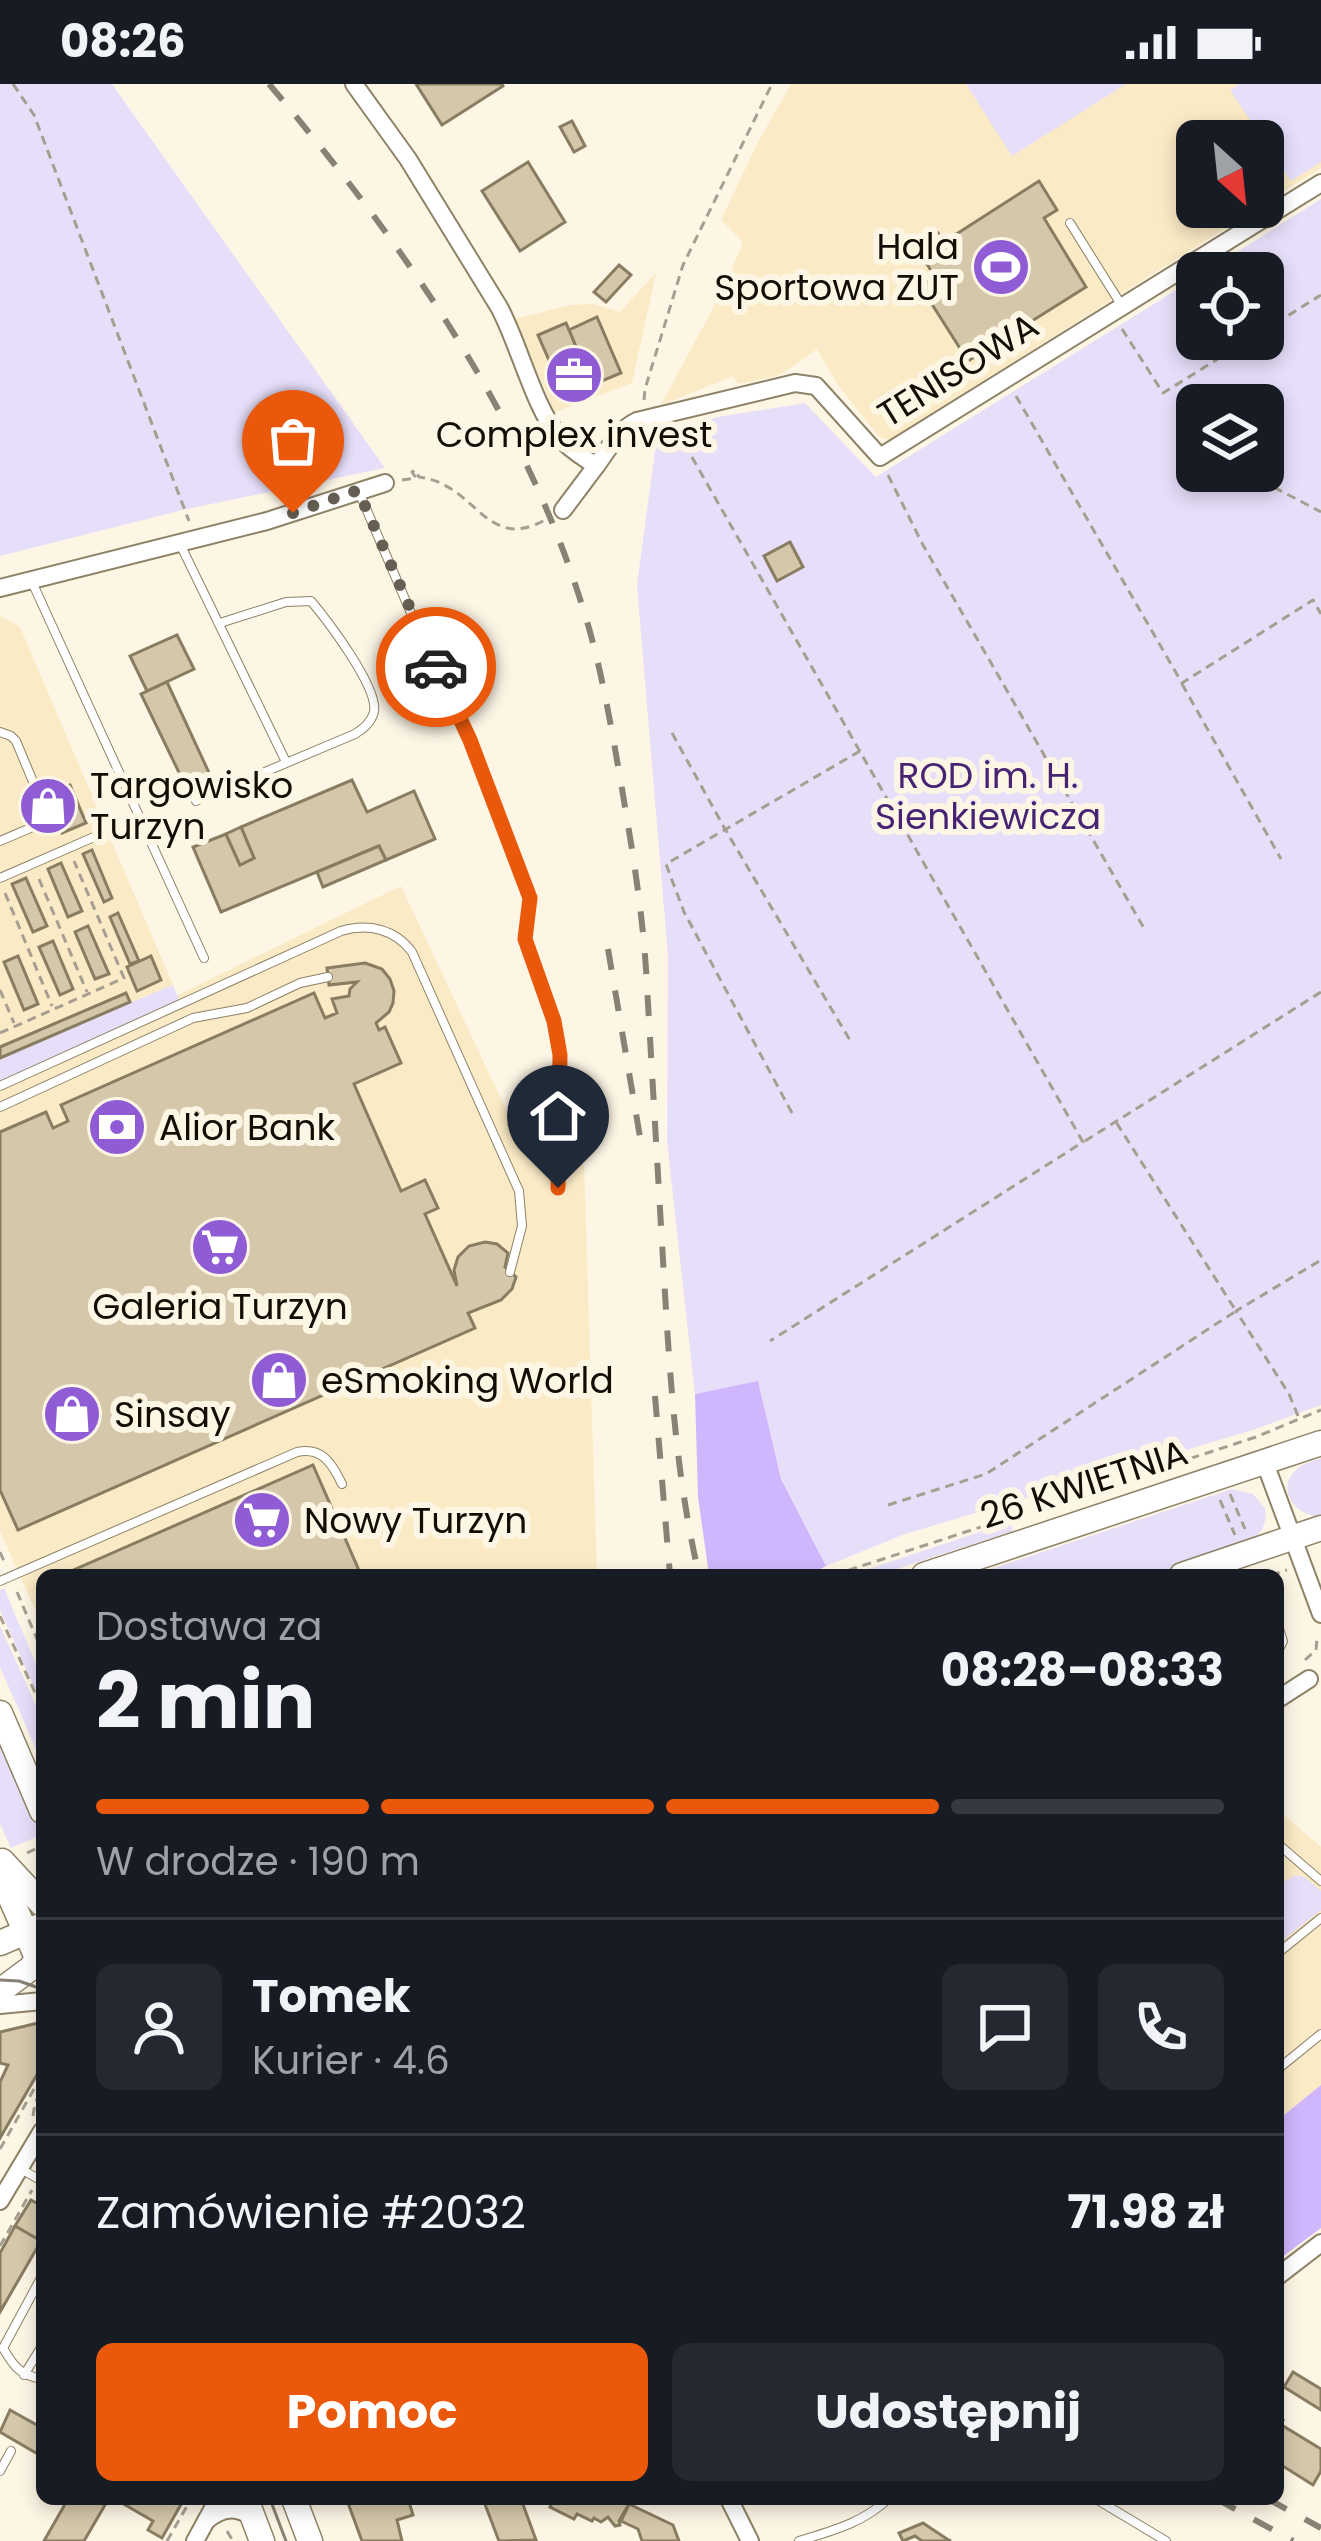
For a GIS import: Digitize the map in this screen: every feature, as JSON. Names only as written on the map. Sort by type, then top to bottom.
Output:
[{"type":"street","points":[[354,84],[408,159],[499,307],[550,425],[572,450],[596,466]]},
{"type":"street","name":"TENISOWA","points":[[563,510],[627,426],[795,383],[816,386],[880,457],[1321,183]]},
{"type":"street","points":[[0,588],[180,544],[385,483]]},
{"type":"street","name":"26 KWIETNIA","points":[[943,1569],[1321,1443]]},
{"type":"street","points":[[1265,1462],[1321,1614]]},
{"type":"street","points":[[1200,1569],[1321,1528]]},
{"type":"street","points":[[1284,1694],[1308,1673]]},
{"type":"street","points":[[0,1713],[36,1797]]},
{"type":"street","points":[[5,1864],[36,1898]]},
{"type":"street","points":[[5,1864],[36,1944]]},
{"type":"street","points":[[0,1947],[36,1949]]},
{"type":"street","points":[[0,1998],[36,1952]]},
{"type":"street","points":[[0,1998],[36,1986]]},
{"type":"street","points":[[0,1998],[36,2001]]},
{"type":"street","points":[[0,2200],[36,2141]]},
{"type":"street","points":[[1284,2271],[1321,2243]]},
{"type":"street","points":[[195,2541],[215,2505]]},
{"type":"street","points":[[296,2505],[310,2541]]},
{"type":"street","points":[[732,2505],[750,2541]]},
{"type":"street","points":[[206,2521],[231,2509],[254,2520]]},
{"type":"lane","points":[[1070,223],[1122,307]]},
{"type":"lane","points":[[358,490],[470,740],[530,898],[525,939],[554,1021],[560,1055],[558,1188]]},
{"type":"lane","points":[[180,544],[286,763]]},
{"type":"lane","points":[[32,580],[205,958]]},
{"type":"lane","points":[[196,801],[355,734],[366,727],[374,706],[369,690],[311,602],[286,602],[220,623]]},
{"type":"lane","points":[[0,732],[16,741],[50,820],[0,841]]},
{"type":"lane","points":[[0,879],[94,837]]},
{"type":"lane","points":[[0,1086],[341,931],[371,928],[393,934],[412,952],[519,1191],[522,1226],[510,1272]]},
{"type":"lane","points":[[0,1107],[193,1018],[247,1008],[300,983],[328,976]]},
{"type":"lane","points":[[5,1578],[298,1452],[309,1450],[324,1456],[342,1484]]},
{"type":"lane","points":[[1284,1849],[1321,1881]]},
{"type":"lane","points":[[1284,1948],[1321,1918]]},
{"type":"lane","points":[[1284,2063],[1321,2034]]},
{"type":"lane","points":[[20,2168],[36,2178]]},
{"type":"lane","points":[[36,2287],[3,2348],[14,2367],[36,2378]]},
{"type":"lane","points":[[24,2375],[36,2356]]},
{"type":"lane","points":[[0,2471],[11,2451]]},
{"type":"lane","points":[[799,2541],[847,2526],[881,2505]]},
{"type":"lane","points":[[1106,2505],[1166,2541]]},
{"type":"path","points":[[13,84],[34,115],[187,509]]},
{"type":"path","points":[[643,420],[645,388],[683,265],[772,84]]},
{"type":"path","points":[[1284,318],[1321,295]]},
{"type":"path","points":[[1122,329],[1162,393],[1216,360]]},
{"type":"path","points":[[1016,395],[1281,860]]},
{"type":"path","points":[[677,431],[1083,1142]]},
{"type":"path","points":[[385,483],[381,477],[388,482],[416,478],[415,470],[419,477],[446,484],[492,522],[510,530],[529,529],[563,510]]},
{"type":"path","points":[[889,478],[1145,930]]},
{"type":"path","points":[[1283,492],[1321,512]]},
{"type":"path","points":[[1181,682],[1313,600],[1321,614]]},
{"type":"path","points":[[672,734],[851,1042]]},
{"type":"path","points":[[792,1113],[684,912],[666,864],[861,750]]},
{"type":"path","points":[[0,1033],[124,978],[68,848]]},
{"type":"path","points":[[33,863],[87,993]]},
{"type":"path","points":[[0,879],[52,1008]]},
{"type":"path","points":[[0,990],[14,1024]]},
{"type":"path","points":[[770,1341],[1321,992]]},
{"type":"path","points":[[1115,1121],[1289,1394],[1297,1415]]},
{"type":"path","points":[[888,1505],[986,1474],[1321,1260]]},
{"type":"path","points":[[852,1569],[1256,1437],[1297,1415],[1321,1410]]},
{"type":"path","points":[[1229,1490],[1251,1541]]},
{"type":"path","points":[[1217,1493],[1239,1545]]},
{"type":"path","points":[[0,1552],[5,1578],[36,1639]]},
{"type":"path","points":[[1284,1571],[1292,1568]]},
{"type":"path","points":[[1284,1578],[1291,1576]]},
{"type":"path","points":[[0,1616],[36,1695]]},
{"type":"path","points":[[1308,1673],[1318,1638]]},
{"type":"path","points":[[5,1864],[36,1849]]},
{"type":"path","points":[[0,2149],[36,2086]]},
{"type":"path","points":[[0,2246],[36,2187]]},
{"type":"path","points":[[167,2541],[188,2505]]},
{"type":"path","points":[[223,2541],[228,2534]]},
{"type":"shaded area","points":[[791,84],[1321,84],[1321,168],[1284,191],[1284,120],[1176,120],[1176,228],[1226,228],[1188,252],[1176,252],[1176,259],[889,440],[879,437],[817,349],[773,377],[738,384],[733,376],[661,405],[725,286],[743,242],[721,220]]},
{"type":"shaded area","points":[[656,273],[632,383],[555,412],[514,319],[571,305],[593,304],[620,312]]},
{"type":"shaded area","name":"Targowisko Turzyn","points":[[0,616],[20,627],[173,985],[0,1057]]},
{"type":"shaded area","points":[[401,886],[531,1163],[584,1165],[597,1569],[36,1569],[36,1612],[0,1531],[0,1082]]},
{"type":"shaded area","points":[[758,1381],[781,1479],[826,1566],[708,1569],[698,1497],[695,1394]]},
{"type":"shaded area","points":[[1284,1815],[1321,1847],[1321,2085],[1284,2115]]},
{"type":"shaded area","points":[[1321,2085],[1321,2228],[1284,2256],[1284,2115]]},
{"type":"green space","points":[[0,84],[112,84],[385,468],[187,509],[0,556]]},
{"type":"green space","points":[[966,84],[1126,84],[1012,156]]},
{"type":"green space","points":[[1239,84],[1321,84],[1321,162],[1291,181],[1284,171],[1284,120],[1250,120],[1230,90]]},
{"type":"green space","name":"ROD im. H. Sienkiewicza","points":[[1321,199],[1321,1405],[1253,1430],[905,1534],[826,1566],[781,1479],[758,1382],[695,1394],[667,1141],[668,956],[637,585],[657,436],[718,417],[805,403],[876,477],[1176,290],[1176,360],[1284,360],[1284,252],[1237,252],[1275,228],[1284,228],[1284,222]]},
{"type":"green space","points":[[173,985],[179,1000],[0,1082],[0,1057]]},
{"type":"green space","points":[[1321,1458],[1321,1517],[1295,1505],[1288,1482],[1303,1465]]},
{"type":"green space","points":[[1232,1489],[1253,1494],[1265,1508],[1265,1523],[1251,1541],[1169,1569],[991,1569]]},
{"type":"green space","points":[[1010,1522],[1013,1531],[896,1569],[868,1569]]},
{"type":"green space","points":[[4,1588],[36,1664],[36,1691],[0,1610]]},
{"type":"green space","points":[[0,1626],[36,1705],[36,1749],[0,1667]]},
{"type":"green space","points":[[0,1739],[36,1823],[36,1837],[11,1848],[0,1824]]},
{"type":"green space","points":[[1296,1875],[1305,1877],[1321,1891],[1321,1910],[1284,1939],[1284,1882]]},
{"type":"building","points":[[416,84],[502,84],[503,86],[442,125]]},
{"type":"building","points":[[572,121],[585,146],[574,152],[560,127]]},
{"type":"building","points":[[528,162],[565,222],[520,251],[482,191]]},
{"type":"building","name":"Hala Sportowa ZUT","points":[[1039,181],[1057,210],[1044,218],[1086,287],[968,361],[921,287],[935,277],[922,256],[933,236],[938,233],[944,242]]},
{"type":"building","points":[[619,265],[631,275],[606,302],[594,292]]},
{"type":"building","points":[[597,317],[621,373],[592,385],[569,330]]},
{"type":"building","points":[[566,323],[592,385],[565,397],[538,335]]},
{"type":"building","points":[[790,542],[803,567],[777,581],[764,556]]},
{"type":"building","points":[[177,635],[194,669],[147,691],[130,656]]},
{"type":"building","points":[[167,682],[211,777],[187,789],[141,694]]},
{"type":"building","points":[[352,780],[367,812],[414,791],[435,839],[386,860],[379,846],[221,912],[193,847],[226,834],[240,865],[254,858],[241,827]]},
{"type":"building","points":[[70,785],[86,823],[62,833],[46,795]]},
{"type":"building","points":[[241,827],[254,858],[240,865],[226,834]]},
{"type":"building","points":[[379,846],[386,860],[323,887],[317,872]]},
{"type":"building","points":[[92,850],[112,898],[104,902],[83,854]]},
{"type":"building","points":[[61,863],[82,911],[68,917],[48,869]]},
{"type":"building","points":[[26,878],[47,926],[33,932],[12,884]]},
{"type":"building","points":[[118,913],[139,961],[130,964],[110,917]]},
{"type":"building","points":[[88,926],[109,974],[95,979],[75,932]]},
{"type":"building","points":[[53,941],[73,989],[60,995],[39,947]]},
{"type":"building","points":[[18,956],[38,1004],[24,1010],[4,962]]},
{"type":"building","points":[[151,956],[161,980],[137,991],[127,967]]},
{"type":"building","name":"Galeria Turzyn","points":[[365,963],[382,969],[390,979],[393,1003],[376,1023],[379,1030],[385,1027],[401,1063],[354,1084],[401,1191],[425,1180],[438,1208],[425,1214],[457,1286],[458,1257],[469,1246],[485,1242],[508,1253],[505,1267],[516,1277],[512,1289],[501,1300],[468,1313],[475,1328],[18,1530],[0,1490],[0,1132],[46,1112],[53,1128],[68,1121],[61,1105],[314,993],[325,1018],[337,1013],[332,999],[349,996],[357,982],[329,985],[327,968]]},
{"type":"building","points":[[126,993],[130,1002],[0,1058],[0,1047]]},
{"type":"building","name":"Nowy Turzyn","points":[[313,1465],[358,1569],[76,1569]]},
{"type":"building","points":[[36,2023],[36,2076],[0,2138],[0,2082],[8,2065],[0,2063],[0,2032]]},
{"type":"building","points":[[31,2200],[36,2203],[36,2238],[15,2226]]},
{"type":"building","points":[[15,2226],[36,2238],[36,2250],[0,2312],[0,2253]]},
{"type":"building","points":[[1293,2372],[1321,2389],[1321,2410],[1284,2387]]},
{"type":"building","points":[[10,2410],[36,2425],[36,2453],[0,2432]]},
{"type":"building","points":[[1284,2426],[1321,2449],[1321,2471],[1313,2485],[1284,2467]]},
{"type":"building","points":[[65,2505],[105,2505],[84,2541],[44,2541]]},
{"type":"building","points":[[125,2505],[181,2505],[162,2538],[148,2530],[153,2521]]},
{"type":"building","points":[[349,2505],[410,2505],[413,2515],[397,2520],[402,2541],[362,2541]]},
{"type":"building","points":[[485,2505],[523,2505],[536,2540],[499,2541]]},
{"type":"building","points":[[628,2505],[620,2525],[615,2526],[608,2517],[601,2522],[577,2514],[574,2519],[550,2507]]},
{"type":"building","points":[[631,2505],[673,2525],[679,2541],[642,2541],[638,2529],[621,2521]]},
{"type":"building","points":[[923,2523],[951,2541],[922,2541],[915,2536],[903,2541],[899,2533]]},
{"type":"tram line","points":[[0,1980],[36,1987]]},
{"type":"tram line","points":[[272,2505],[286,2541]]},
{"type":"railway","points":[[269,84],[364,202],[451,328],[525,461],[588,625],[614,742],[642,923],[672,1390],[679,1464],[698,1569]]},
{"type":"railway","points":[[608,949],[641,1143]]},
{"type":"railway","points":[[655,1396],[669,1569]]},
{"type":"railway","points":[[1228,2505],[1293,2541]]},
{"type":"railway","points":[[1279,2505],[1321,2528]]},
{"type":"way so far","points":[[293,513],[358,490],[436,667]]},
{"type":"place","name":"Hala Sportowa ZUT","points":[[1001,267]]},
{"type":"place","name":"Complex invest","points":[[574,375]]},
{"type":"place","name":"Targowisko Turzyn","points":[[48,806]]},
{"type":"place","name":"Alior Bank","points":[[117,1127]]},
{"type":"place","name":"Galeria Turzyn","points":[[220,1247]]},
{"type":"place","name":"eSmoking World","points":[[279,1380]]},
{"type":"place","name":"Sinsay","points":[[72,1414]]},
{"type":"place","name":"Nowy Turzyn","points":[[262,1520]]},
{"type":"route","points":[[436,667],[470,740],[530,898],[525,939],[548,1000],[560,1055],[558,1188]]}]
